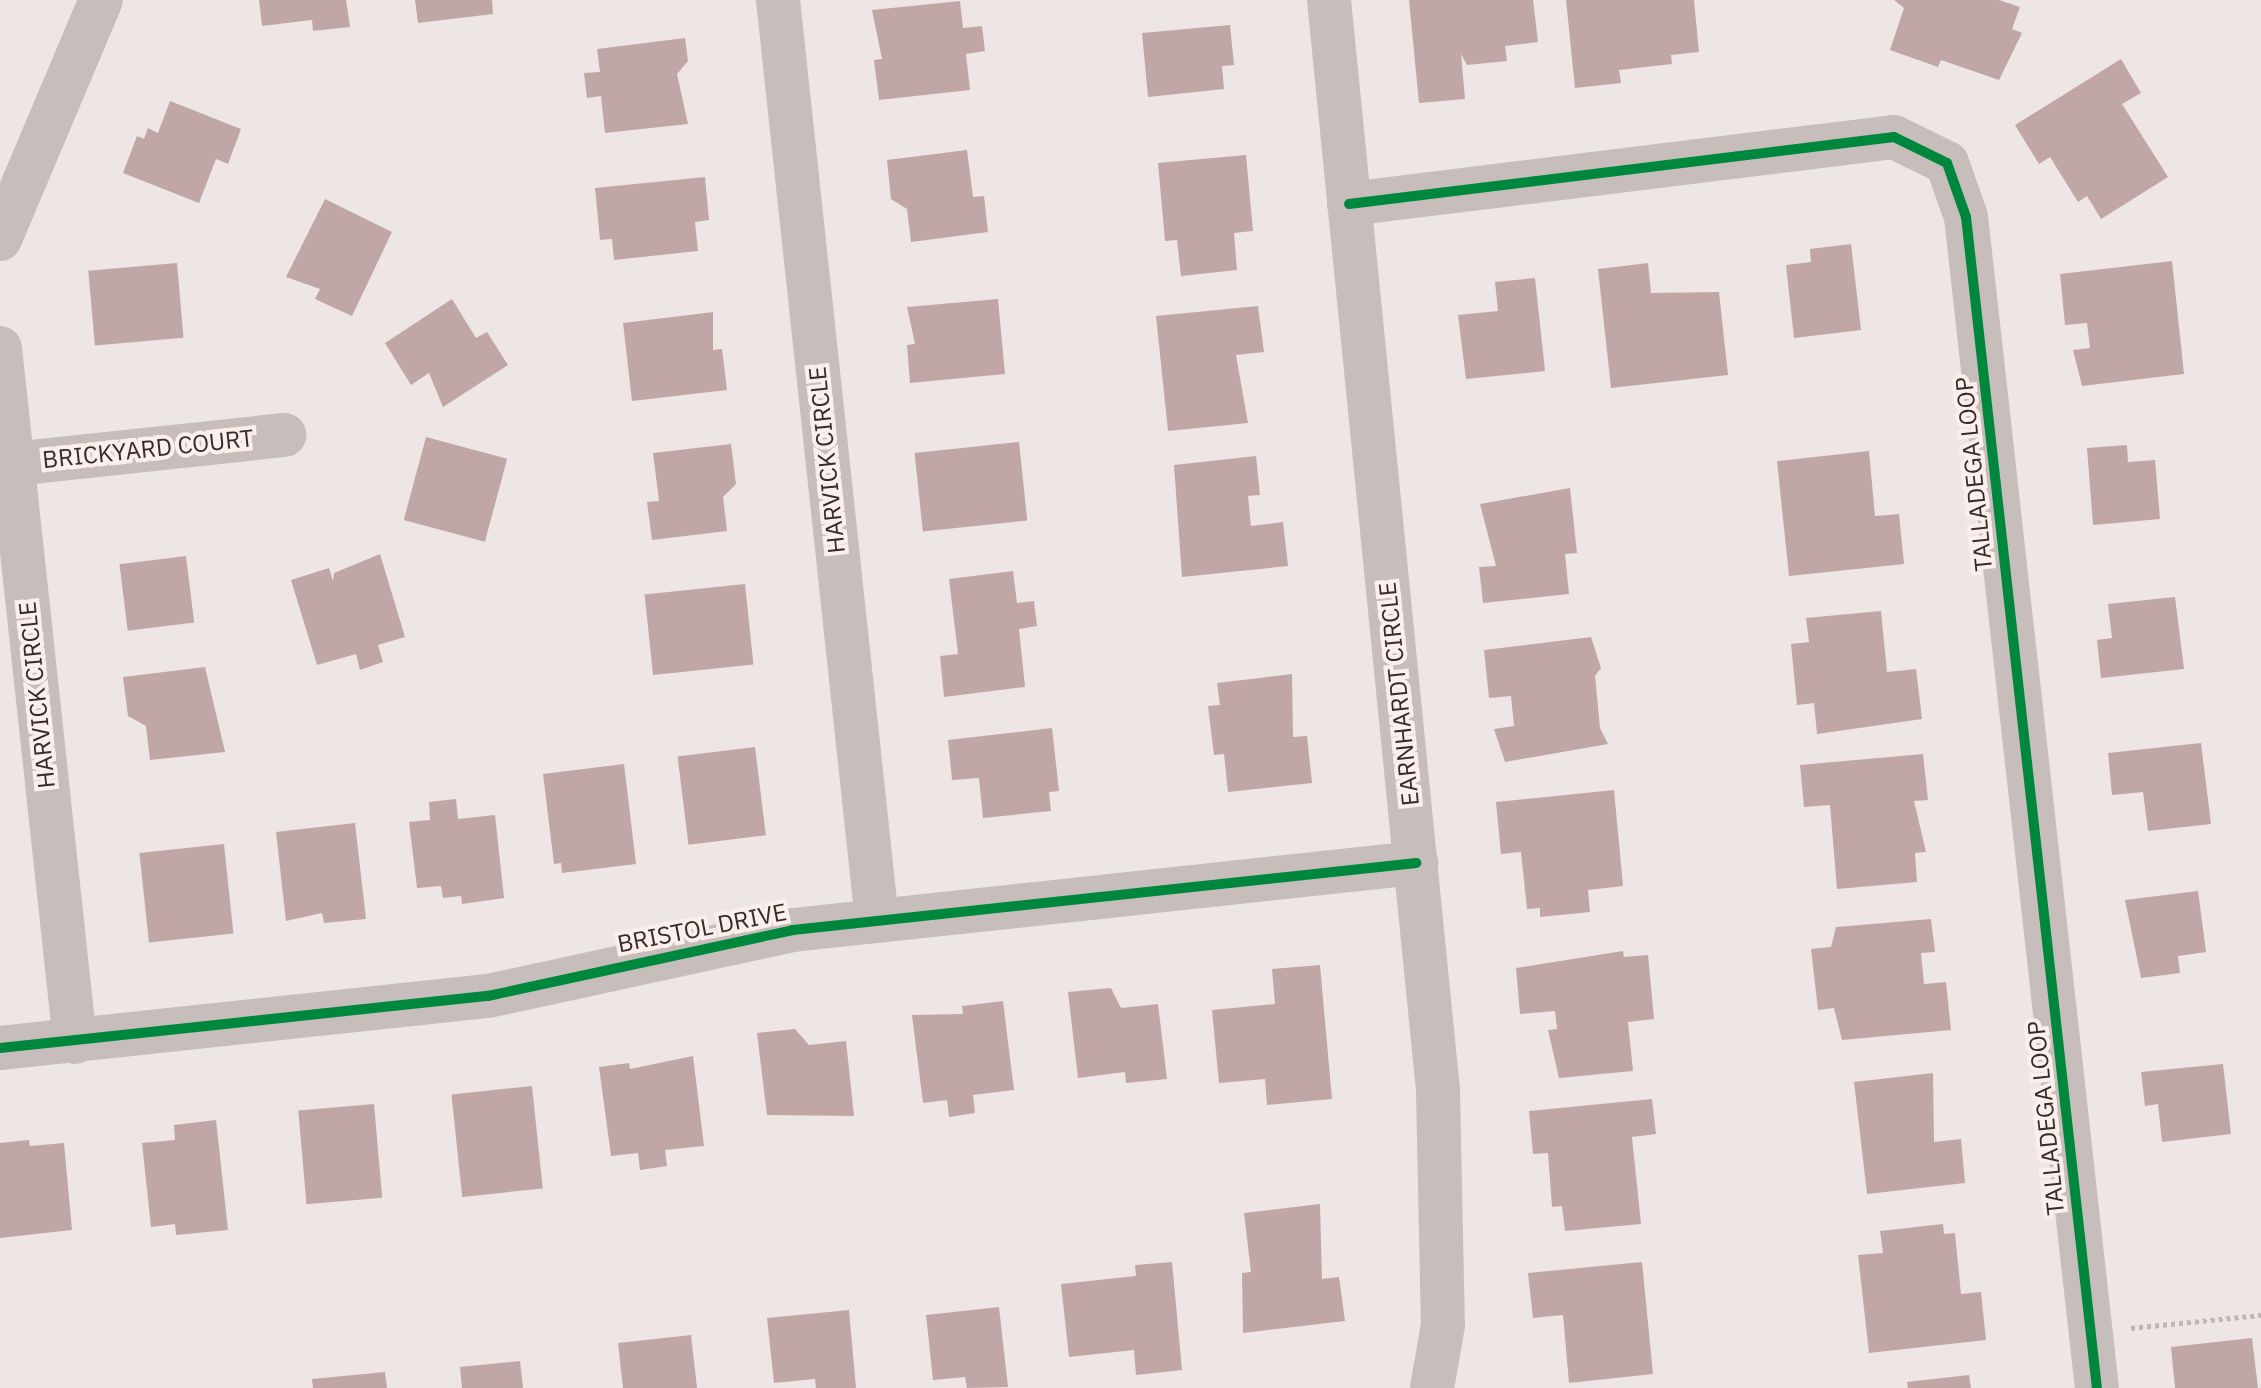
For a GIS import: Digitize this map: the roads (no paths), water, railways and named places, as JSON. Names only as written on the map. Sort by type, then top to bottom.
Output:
[{"type":"street","points":[[0,239],[101,0]]},
{"type":"street","name":"HARVICK CIRCLE","points":[[778,0],[877,921]]},
{"type":"street","name":"EARNHARDT CIRCLE","points":[[1329,0],[1438,1091],[1443,1325],[1432,1388]]},
{"type":"street","name":"TALLADEGA LOOP","points":[[1349,204],[1894,137],[1947,163],[1966,217],[2097,1388]]},
{"type":"street","name":"HARVICK CIRCLE","points":[[0,348],[75,1042]]},
{"type":"street","name":"BRICKYARD COURT","points":[[13,464],[284,435]]},
{"type":"street","name":"BRISTOL DRIVE","points":[[0,1048],[488,996],[655,956],[877,921],[1416,863]]}]
